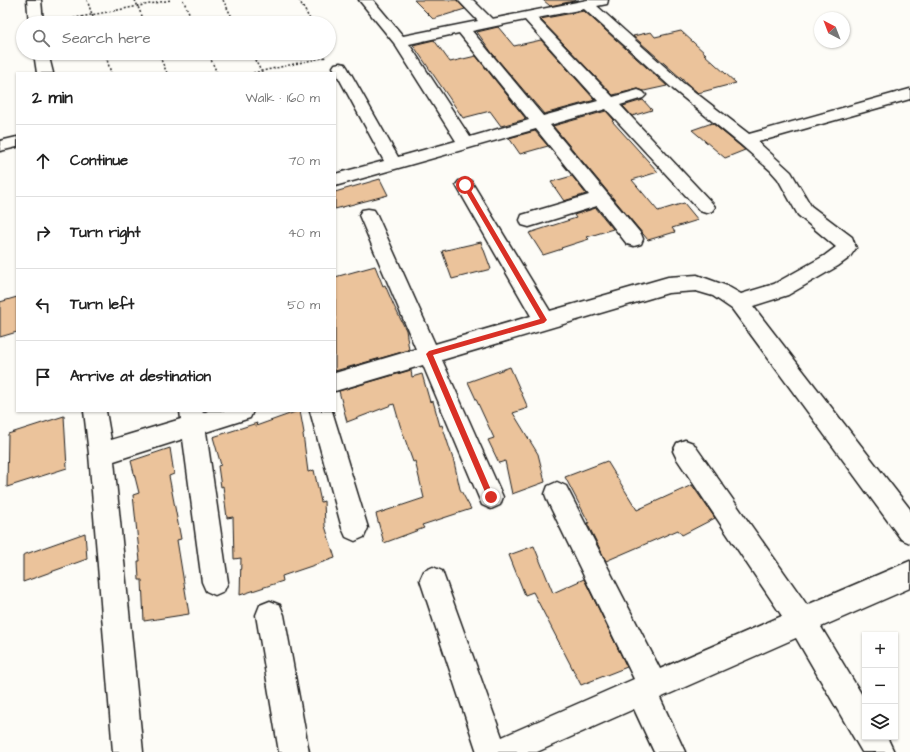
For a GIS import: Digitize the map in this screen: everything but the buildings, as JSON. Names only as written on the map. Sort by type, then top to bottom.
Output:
[{"type":"street","points":[[34,0],[35,16]]},
{"type":"street","points":[[366,0],[400,41],[466,143]]},
{"type":"street","points":[[465,0],[488,23]]},
{"type":"street","points":[[400,41],[605,0]]},
{"type":"street","points":[[587,4],[678,86],[746,140],[785,176],[804,210],[845,242],[846,248],[831,261],[781,290],[739,303]]},
{"type":"street","points":[[528,16],[706,207]]},
{"type":"street","points":[[463,28],[634,239]]},
{"type":"street","points":[[42,60],[45,72]]},
{"type":"street","points":[[336,61],[394,164]]},
{"type":"street","points":[[336,180],[638,94]]},
{"type":"street","points":[[746,140],[910,94]]},
{"type":"street","points":[[0,146],[16,142]]},
{"type":"street","points":[[465,185],[544,320]]},
{"type":"street","points":[[529,220],[601,198]]},
{"type":"street","points":[[368,215],[491,497]]},
{"type":"street","points":[[336,382],[668,285],[697,283],[720,291],[739,303],[910,530]]},
{"type":"street","points":[[95,412],[101,454],[128,752]]},
{"type":"street","points":[[101,454],[192,419],[236,412]]},
{"type":"street","points":[[321,412],[355,528]]},
{"type":"street","points":[[192,419],[215,582]]},
{"type":"street","points":[[685,451],[802,622],[862,723]]},
{"type":"street","points":[[557,494],[647,688],[670,752]]},
{"type":"street","points":[[502,752],[910,574]]},
{"type":"street","points":[[433,580],[492,752]]},
{"type":"street","points":[[270,616],[294,752]]},
{"type":"street","points":[[872,740],[879,752]]},
{"type":"path","points":[[88,0],[93,15]]},
{"type":"path","points":[[135,0],[142,16]]},
{"type":"path","points":[[87,16],[171,0]]},
{"type":"path","points":[[183,0],[191,16]]},
{"type":"path","points":[[223,0],[231,16]]},
{"type":"path","points":[[299,0],[308,16]]},
{"type":"path","points":[[107,60],[111,72]]},
{"type":"path","points":[[161,60],[167,72]]},
{"type":"path","points":[[211,60],[217,72]]},
{"type":"path","points":[[255,60],[261,71]]},
{"type":"path","points":[[257,72],[336,61]]},
{"type":"route","points":[[465,185],[544,320],[429,354],[491,497]]}]
